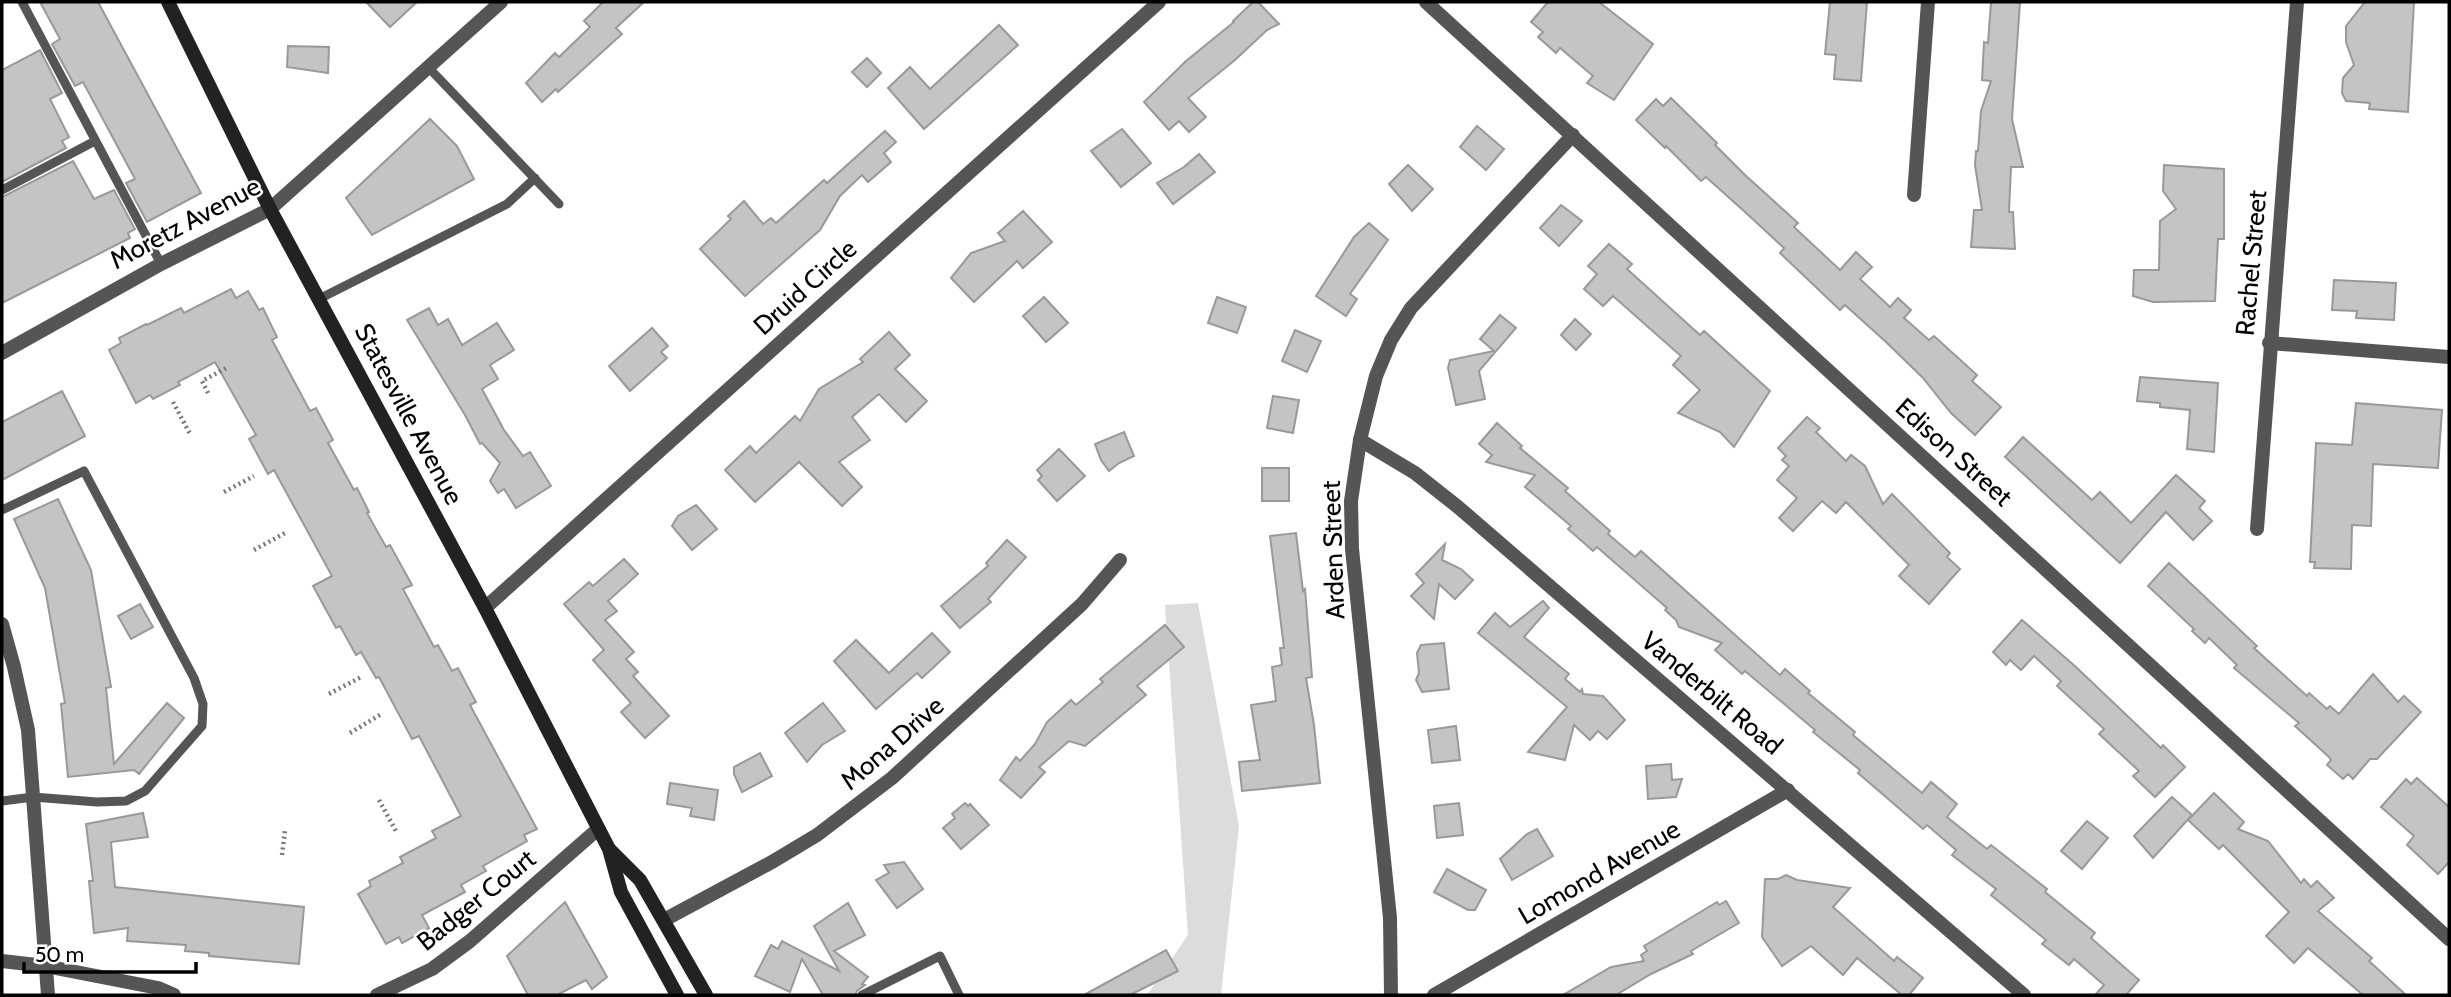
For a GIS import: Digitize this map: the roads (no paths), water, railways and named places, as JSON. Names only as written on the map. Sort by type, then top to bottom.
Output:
[{"type":"main road","name":"Statesville Avenue","points":[[168,2],[270,209],[485,608],[609,849],[621,892],[677,995]]},
{"type":"main road","name":"Statesville Avenue","points":[[609,849],[640,880],[706,995]]},
{"type":"street","name":"Moretz Avenue","points":[[2,353],[161,264],[270,209],[501,2]]},
{"type":"street","name":"Druid Circle","points":[[485,608],[1159,2]]},
{"type":"street","name":"Edison Street","points":[[1426,2],[2449,939]]},
{"type":"street","points":[[1914,195],[1928,2]]},
{"type":"street","name":"Rachel Street","points":[[2257,529],[2269,343],[2297,2]]},
{"type":"street","name":"Arden Street","points":[[1391,995],[1390,918],[1352,548],[1351,501],[1360,440],[1376,376],[1391,340],[1411,308],[1573,135]]},
{"type":"street","points":[[2269,343],[2449,357]]},
{"type":"street","name":"Vanderbilt Road","points":[[1360,440],[1415,473],[1458,507],[2024,995]]},
{"type":"street","name":"Mona Drive","points":[[664,920],[817,835],[892,778],[1082,604],[1120,560]]},
{"type":"street","points":[[2,624],[28,730],[48,995]]},
{"type":"street","name":"Lomond Avenue","points":[[1434,995],[1788,790]]},
{"type":"street","name":"Badger Court","points":[[377,995],[432,969],[470,941],[598,830]]},
{"type":"street","points":[[2,961],[45,966],[158,988],[174,995]]},
{"type":"lane","points":[[22,2],[161,264]]},
{"type":"lane","points":[[428,67],[559,204]]},
{"type":"lane","points":[[2,190],[94,141]]},
{"type":"lane","points":[[319,299],[507,204],[535,178]]},
{"type":"lane","points":[[2,510],[84,471],[194,678],[203,704],[202,726],[145,791],[126,801],[97,802],[33,797],[2,800]]},
{"type":"lane","points":[[862,995],[940,956],[959,995]]}]
